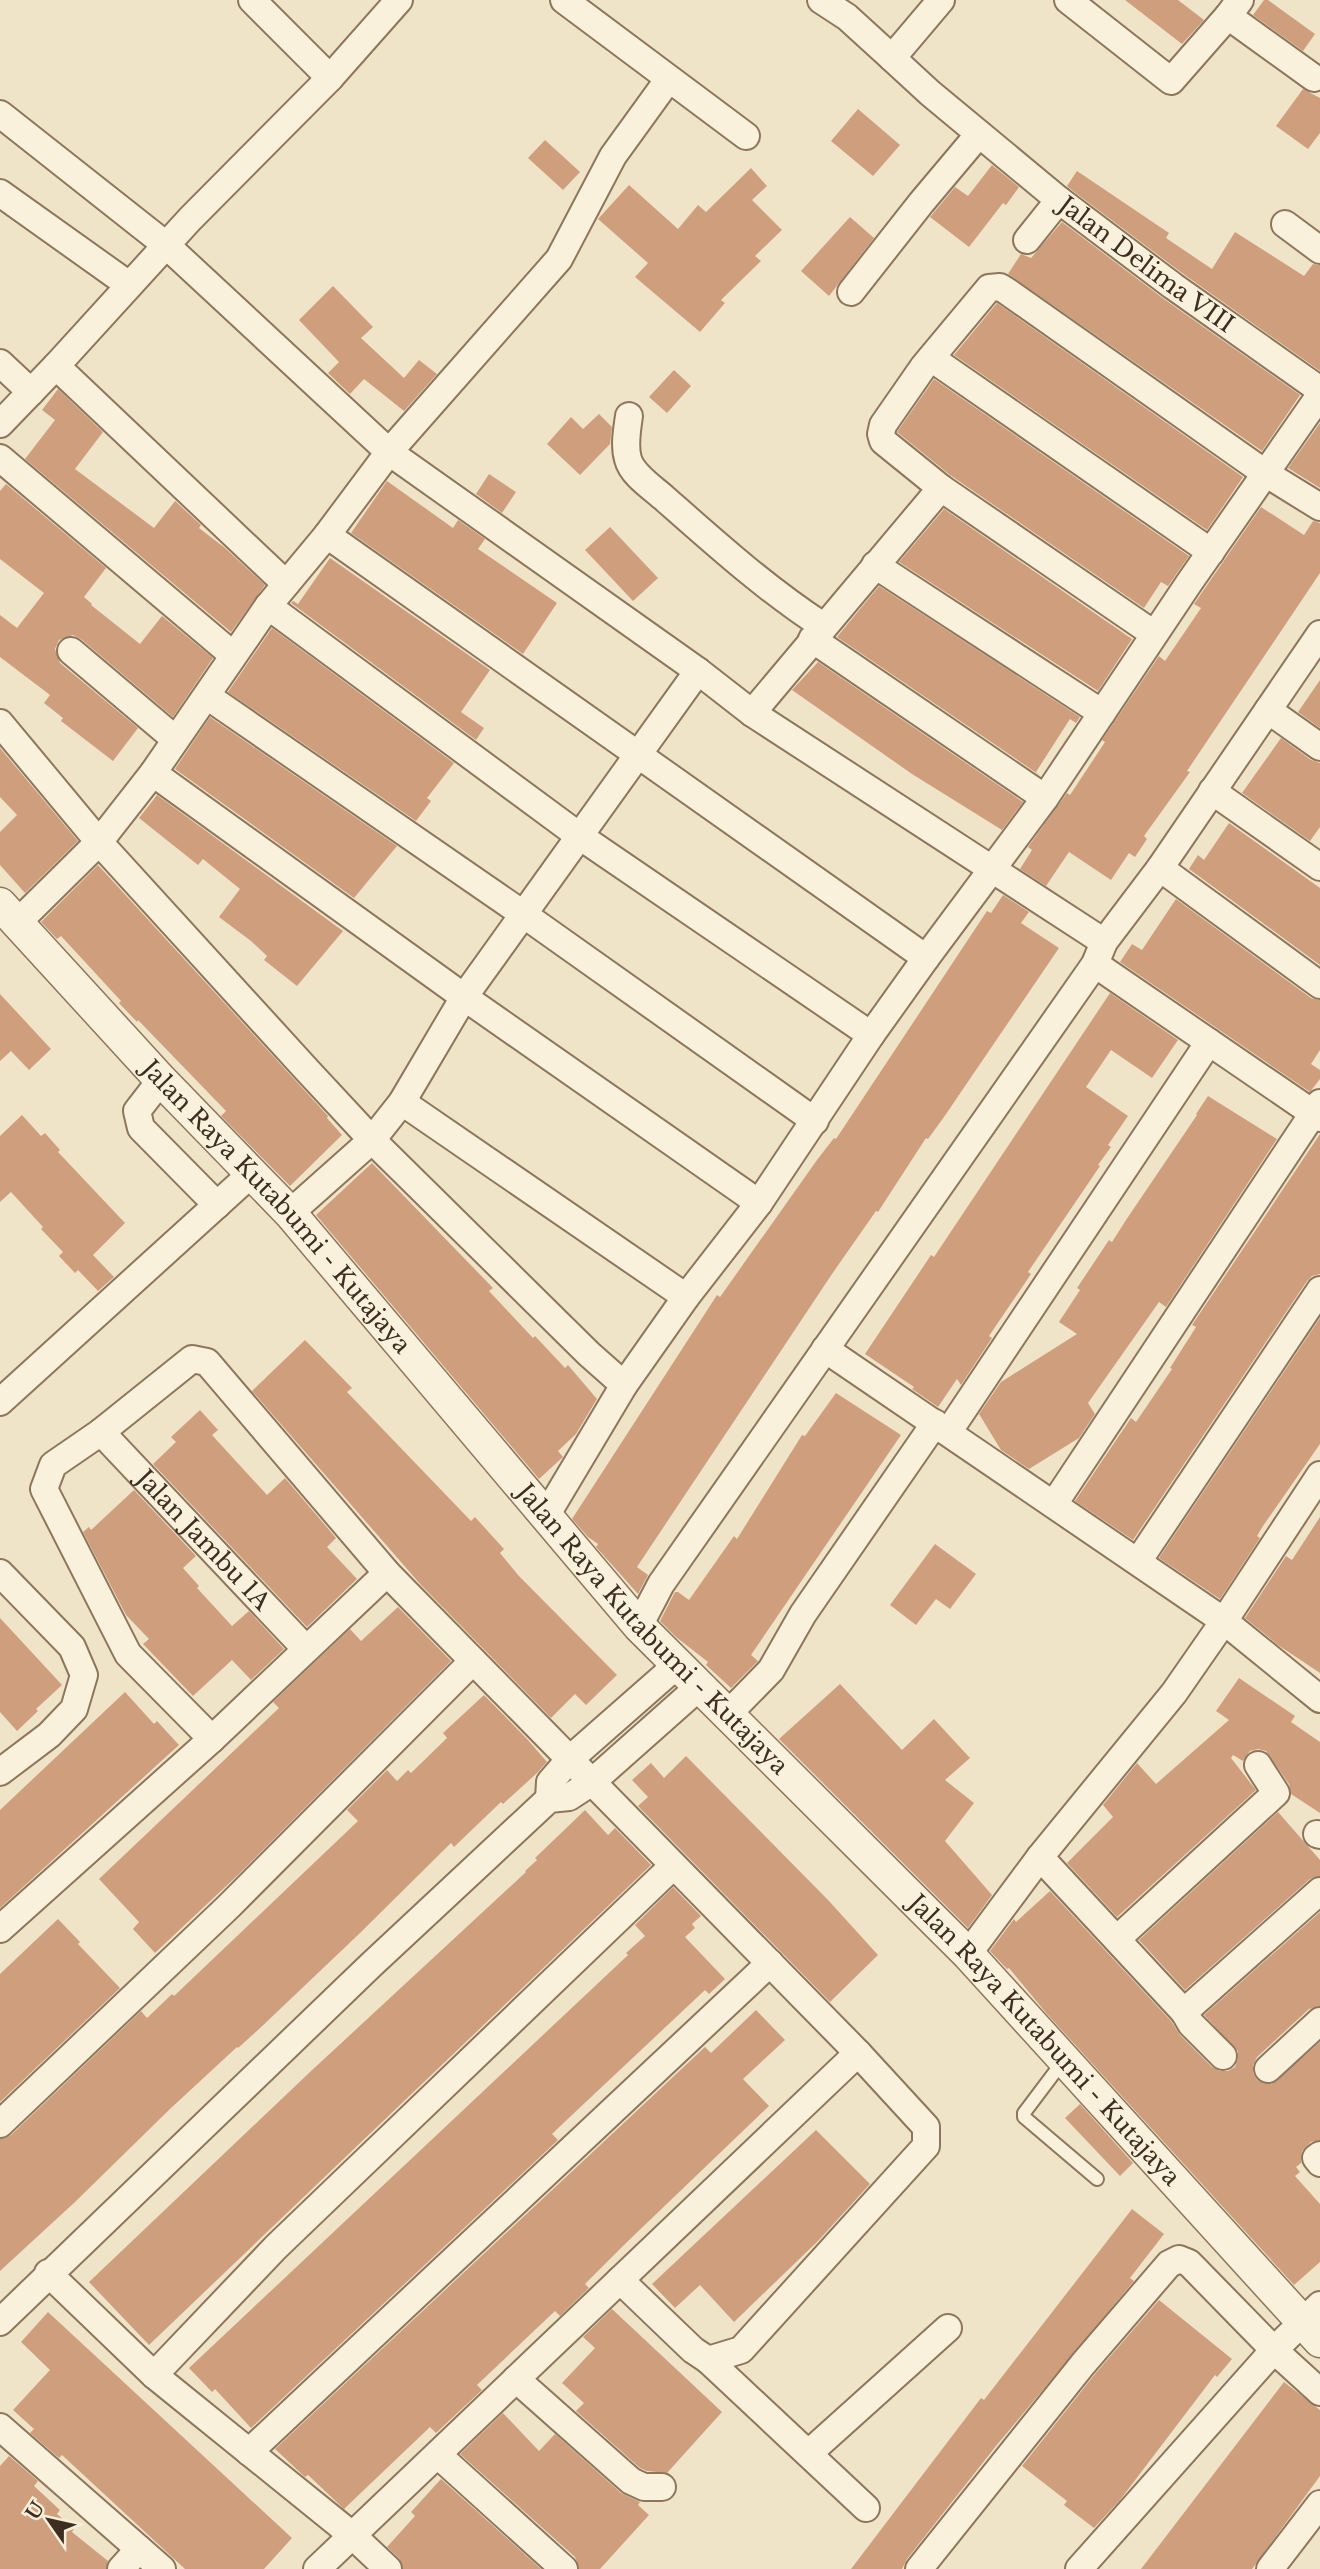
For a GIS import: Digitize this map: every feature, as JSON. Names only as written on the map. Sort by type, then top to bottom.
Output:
[{"type":"street","points":[[252,0],[330,78]]},
{"type":"street","points":[[0,424],[166,245],[330,78],[399,0]]},
{"type":"street","points":[[564,0],[746,136]]},
{"type":"street","name":"Jalan Delima VIII","points":[[821,0],[847,17],[979,134],[1059,200],[1320,392]]},
{"type":"street","points":[[892,58],[941,0]]},
{"type":"street","points":[[1068,0],[1171,81],[1234,8],[1314,78]]},
{"type":"street","points":[[8,914],[99,842],[153,773],[268,607],[327,535],[388,452],[559,259],[613,156],[668,80]]},
{"type":"street","points":[[0,114],[166,245],[388,452],[698,671],[752,713],[992,867],[1209,1042],[1318,1111],[1054,1504]]},
{"type":"street","points":[[851,292],[979,134]]},
{"type":"street","points":[[0,193],[129,285]]},
{"type":"street","points":[[1027,240],[1059,200]]},
{"type":"street","points":[[1285,224],[1320,250]]},
{"type":"street","points":[[1154,634],[941,488],[883,441],[883,425],[931,358],[989,288],[1000,287],[1265,473],[1320,507]]},
{"type":"street","points":[[931,358],[1211,552]]},
{"type":"street","points":[[0,363],[31,392]]},
{"type":"street","points":[[56,366],[286,584]]},
{"type":"street","points":[[547,1514],[624,1385],[686,1297],[760,1203],[871,1035],[1045,798],[1320,392]]},
{"type":"street","points":[[629,416],[626,442],[628,461],[637,474],[794,607],[818,632],[1045,798]]},
{"type":"street","points":[[0,458],[233,655]]},
{"type":"street","points":[[752,713],[941,488]]},
{"type":"street","points":[[327,535],[926,958]]},
{"type":"street","points":[[875,565],[1102,713]]},
{"type":"street","points":[[268,607],[578,835],[871,1035]]},
{"type":"street","points":[[639,1626],[661,1584],[1320,634]]},
{"type":"street","points":[[71,651],[175,739]]},
{"type":"street","points":[[290,1213],[372,1140],[402,1102],[464,997],[698,671]]},
{"type":"street","points":[[206,696],[523,914],[815,1121]]},
{"type":"street","points":[[1268,710],[1320,747]]},
{"type":"street","points":[[0,723],[99,842],[372,1140],[589,1354],[624,1385]]},
{"type":"street","points":[[153,773],[464,997],[760,1203]]},
{"type":"street","points":[[1212,791],[1320,867]]},
{"type":"street","points":[[1160,867],[1320,985]]},
{"type":"street","name":"Jalan Raya Kutabumi - Kutajaya","points":[[8,914],[161,1080],[290,1213],[639,1626],[968,1954],[1064,2060],[1314,2323]]},
{"type":"street","points":[[727,1715],[771,1670],[803,1615],[942,1427],[1209,1042]]},
{"type":"street","points":[[161,1080],[138,1111],[141,1128],[217,1205]]},
{"type":"street","points":[[402,1102],[686,1297]]},
{"type":"street","points":[[0,1402],[252,1173]]},
{"type":"street","points":[[1139,1560],[1320,1290]]},
{"type":"street","points":[[825,1349],[1139,1560],[1224,1621],[1320,1699]]},
{"type":"street","points":[[212,1740],[128,1654],[44,1489],[53,1465],[101,1432],[192,1359],[208,1362],[387,1573],[858,2053],[926,2127],[926,2146],[741,2350],[708,2360]]},
{"type":"street","name":"Jalan Jambu 1A","points":[[101,1432],[305,1648]]},
{"type":"street","points":[[968,1954],[1040,1857],[1174,1693],[1320,1475]]},
{"type":"street","points":[[0,1573],[72,1647],[85,1675],[74,1709],[48,1735],[5,1757]]},
{"type":"street","points":[[0,1929],[212,1740],[305,1648],[387,1573]]},
{"type":"street","points":[[0,2124],[228,1907],[473,1661]]},
{"type":"street","points":[[549,1799],[550,1782],[570,1759],[688,1676]]},
{"type":"street","points":[[0,2322],[48,2273],[549,1799],[569,1797],[592,1782],[688,1676]]},
{"type":"street","points":[[1117,1939],[1276,1793],[1258,1765]]},
{"type":"street","points":[[1040,1857],[1223,2056]]},
{"type":"street","points":[[154,2375],[276,2247],[673,1866]]},
{"type":"street","points":[[1184,2012],[1320,1891]]},
{"type":"street","points":[[249,2452],[770,1963]]},
{"type":"street","points":[[1268,2068],[1320,2021]]},
{"type":"street","points":[[317,2569],[858,2053]]},
{"type":"street","points":[[1320,2155],[1316,2158],[1320,2163]]},
{"type":"street","points":[[919,2569],[1083,2364],[1169,2264],[1179,2259],[1189,2263],[1274,2350],[1320,2392]]},
{"type":"street","points":[[48,2273],[154,2375],[352,2535],[388,2569]]},
{"type":"street","points":[[620,2280],[866,2508]]},
{"type":"street","points":[[1079,2569],[1274,2350],[1314,2323]]},
{"type":"street","points":[[809,2453],[948,2328]]},
{"type":"street","points":[[516,2379],[631,2481],[644,2487],[662,2487]]},
{"type":"street","points":[[0,2427],[162,2569]]},
{"type":"street","points":[[438,2455],[564,2569]]},
{"type":"street","points":[[1270,2569],[1320,2504]]},
{"type":"street","points":[[121,2569],[139,2549]]},
{"type":"lane","points":[[1064,2060],[1024,2113],[1024,2117],[1097,2179]]},
{"type":"building","points":[[1125,0],[1178,0],[1204,20],[1182,44]]},
{"type":"building","points":[[1264,0],[1268,0],[1315,34],[1303,51],[1253,15]]},
{"type":"building","points":[[1303,89],[1320,98],[1320,133],[1308,149],[1276,126]]},
{"type":"building","points":[[858,109],[900,145],[873,176],[831,141]]},
{"type":"building","points":[[545,140],[580,172],[563,190],[528,158]]},
{"type":"building","points":[[992,165],[1019,187],[969,247],[930,217],[955,187],[968,196]]},
{"type":"building","points":[[751,168],[767,186],[752,200],[782,230],[755,256],[761,261],[721,300],[725,303],[700,332],[635,277],[648,263],[598,219],[629,185],[678,229],[698,205],[706,212]]},
{"type":"building","points":[[1077,171],[1169,233],[1166,238],[1212,269],[1235,232],[1304,276],[1313,264],[1320,265],[1320,371],[1182,273],[1069,188],[1067,186]]},
{"type":"building","points":[[850,217],[874,238],[829,296],[801,271]]},
{"type":"building","points":[[1062,222],[1164,299],[1300,395],[1262,451],[1008,274],[1021,254],[1031,258]]},
{"type":"building","points":[[333,286],[373,327],[361,338],[404,378],[419,360],[437,374],[404,411],[364,379],[350,394],[328,373],[339,362],[299,320]]},
{"type":"building","points":[[997,303],[1243,477],[1207,530],[954,355]]},
{"type":"building","points":[[674,370],[691,386],[667,413],[649,397]]},
{"type":"building","points":[[934,379],[1189,556],[1168,586],[1161,582],[1144,608],[950,475],[897,432]]},
{"type":"building","points":[[58,389],[103,432],[75,469],[154,528],[175,501],[201,525],[199,528],[265,585],[231,632],[25,459],[55,420],[42,410]]},
{"type":"building","points":[[599,414],[612,427],[610,444],[580,475],[547,444],[571,417],[583,429]]},
{"type":"building","points":[[1320,423],[1320,488],[1288,468]]},
{"type":"building","points":[[489,474],[516,492],[502,513],[476,494]]},
{"type":"building","points":[[387,481],[453,528],[458,520],[485,539],[478,549],[557,603],[523,654],[351,533]]},
{"type":"building","points":[[6,484],[106,568],[84,597],[91,605],[140,644],[162,616],[213,658],[173,717],[81,639],[73,635],[59,640],[55,649],[60,663],[138,728],[113,761],[61,721],[63,718],[44,703],[50,695],[0,657],[0,615],[17,628],[44,593],[0,559],[0,491]]},
{"type":"building","points":[[1261,507],[1304,535],[1313,521],[1320,523],[1320,573],[1187,771],[1190,772],[1144,836],[1147,839],[1135,857],[1129,853],[1111,880],[1069,852],[1046,886],[1020,869],[1032,850],[1028,847],[1067,793],[1070,795],[1105,742],[1102,740],[1159,656],[1165,661],[1201,608],[1194,604]]},
{"type":"building","points":[[944,509],[1132,639],[1098,691],[899,562]]},
{"type":"building","points":[[610,527],[658,578],[633,601],[585,550]]},
{"type":"building","points":[[330,558],[490,670],[461,712],[484,728],[476,740],[291,603],[293,601],[298,604]]},
{"type":"building","points":[[879,586],[1080,717],[1076,723],[1070,719],[1036,772],[1041,776],[837,637]]},
{"type":"building","points":[[272,628],[454,763],[427,798],[431,801],[416,821],[228,692]]},
{"type":"building","points":[[818,662],[1023,802],[1002,830],[912,774],[792,690]]},
{"type":"building","points":[[1320,680],[1320,728],[1298,712]]},
{"type":"building","points":[[210,717],[397,846],[354,898],[175,769]]},
{"type":"building","points":[[1281,738],[1311,760],[1320,763],[1320,827],[1310,841],[1242,793]]},
{"type":"building","points":[[0,748],[78,841],[25,893],[0,865],[0,832],[17,815],[0,797]]},
{"type":"building","points":[[157,795],[343,931],[297,986],[264,960],[267,956],[251,941],[219,917],[240,889],[203,859],[198,865],[139,818]]},
{"type":"building","points":[[1229,823],[1320,888],[1320,965],[1189,869],[1198,855],[1204,860]]},
{"type":"building","points":[[98,865],[328,1116],[342,1135],[290,1186],[221,1116],[226,1111],[119,1003],[121,1001],[61,936],[57,939],[41,922]]},
{"type":"building","points":[[1003,895],[1029,912],[1021,923],[1059,948],[944,1117],[928,1139],[926,1138],[878,1212],[876,1211],[832,1274],[637,1567],[648,1575],[638,1594],[596,1547],[598,1544],[572,1519],[717,1295],[720,1297],[817,1160],[834,1138],[836,1139],[987,911],[991,913]]},
{"type":"building","points":[[1176,899],[1311,998],[1320,1000],[1320,1050],[1311,1064],[1320,1070],[1320,1079],[1310,1092],[1120,962],[1132,944],[1142,950]]},
{"type":"building","points":[[1110,993],[1178,1040],[1152,1078],[1111,1050],[1086,1087],[1128,1116],[1108,1145],[1111,1147],[1098,1165],[1100,1166],[1028,1272],[1031,1274],[989,1336],[992,1338],[961,1385],[957,1379],[938,1407],[865,1354],[931,1255],[934,1257]]},
{"type":"building","points":[[0,994],[51,1049],[29,1070],[11,1051],[0,1061]]},
{"type":"building","points":[[1208,1096],[1277,1139],[1166,1307],[1159,1302],[1088,1403],[1095,1414],[1079,1438],[1029,1469],[1001,1450],[979,1414],[1001,1382],[1077,1334],[1059,1322],[1080,1290],[1077,1288],[1109,1240],[1112,1242]]},
{"type":"building","points":[[22,1115],[41,1136],[45,1133],[60,1150],[58,1152],[125,1223],[93,1255],[114,1277],[98,1291],[78,1270],[75,1273],[59,1256],[63,1252],[11,1192],[0,1202],[0,1136]]},
{"type":"building","points":[[1320,1134],[1320,1274],[1307,1281],[1133,1540],[1075,1501],[1131,1418],[1136,1422],[1172,1369],[1170,1368],[1196,1327],[1192,1325]]},
{"type":"building","points":[[372,1163],[493,1288],[489,1291],[533,1338],[535,1336],[565,1368],[568,1365],[597,1399],[576,1434],[558,1451],[563,1457],[539,1479],[316,1215]]},
{"type":"building","points":[[1320,1318],[1320,1444],[1263,1526],[1257,1536],[1260,1538],[1220,1599],[1159,1558]]},
{"type":"building","points":[[305,1340],[352,1388],[347,1392],[471,1521],[475,1517],[504,1549],[500,1553],[518,1575],[617,1675],[586,1705],[575,1694],[551,1718],[421,1585],[252,1391]]},
{"type":"building","points":[[836,1393],[901,1435],[751,1655],[758,1661],[731,1688],[706,1665],[708,1662],[660,1621],[675,1592],[689,1600],[734,1536],[737,1539],[802,1435],[805,1436]]},
{"type":"building","points":[[200,1410],[218,1430],[212,1435],[267,1495],[285,1478],[336,1538],[327,1547],[357,1579],[307,1627],[153,1464],[176,1442],[171,1437]]},
{"type":"building","points":[[134,1490],[196,1556],[183,1568],[199,1586],[197,1588],[232,1626],[249,1611],[284,1649],[251,1680],[232,1660],[193,1696],[143,1644],[149,1639],[126,1615],[83,1532],[89,1527],[91,1530]]},
{"type":"building","points":[[1320,1517],[1320,1673],[1278,1645],[1245,1618],[1286,1556],[1292,1560]]},
{"type":"building","points":[[935,1544],[976,1574],[950,1609],[936,1599],[916,1625],[890,1605]]},
{"type":"building","points":[[398,1607],[451,1661],[240,1873],[155,1953],[133,1929],[139,1922],[99,1879],[279,1708],[273,1702],[350,1629],[361,1641]]},
{"type":"building","points":[[0,1618],[62,1685],[17,1731],[0,1712]]},
{"type":"building","points":[[1239,1678],[1295,1716],[1291,1722],[1320,1742],[1320,1813],[1291,1794],[1289,1784],[1266,1751],[1250,1751],[1243,1761],[1233,1755],[1231,1758],[1256,1790],[1117,1917],[1067,1863],[1113,1817],[1103,1805],[1137,1763],[1156,1784],[1229,1720],[1216,1711]]},
{"type":"building","points":[[840,1684],[902,1750],[934,1719],[970,1758],[945,1780],[974,1803],[945,1841],[992,1895],[968,1928],[779,1739]]},
{"type":"building","points":[[125,1692],[154,1724],[157,1721],[179,1745],[0,1908],[0,1810]]},
{"type":"building","points":[[484,1695],[547,1762],[454,1847],[451,1843],[258,2030],[170,2109],[0,2271],[0,2139],[11,2135],[141,2011],[147,2018],[172,1994],[174,1996],[358,1821],[347,1810],[387,1770],[397,1781],[408,1770],[411,1773],[447,1738],[443,1733]]},
{"type":"building","points":[[686,1756],[829,1901],[878,1955],[830,2002],[638,1806],[648,1797],[632,1780],[651,1763],[664,1778]]},
{"type":"building","points":[[585,1810],[608,1835],[615,1828],[651,1865],[149,2345],[89,2282],[526,1872],[537,1860],[535,1858]]},
{"type":"building","points":[[1278,1812],[1320,1860],[1320,1876],[1310,1879],[1185,1990],[1139,1940]]},
{"type":"building","points":[[673,1887],[701,1916],[692,1924],[695,1928],[685,1937],[725,1979],[709,1994],[705,1990],[572,2115],[552,2134],[558,2140],[251,2428],[215,2389],[212,2392],[189,2368],[628,1955],[626,1953],[645,1936],[635,1925]]},
{"type":"building","points":[[1050,1891],[1171,2021],[1180,2035],[1212,2067],[1220,2071],[1235,2067],[1238,2051],[1204,2015],[1320,1912],[1320,2006],[1309,2009],[1257,2057],[1253,2065],[1257,2080],[1272,2084],[1320,2042],[1320,2140],[1311,2142],[1302,2151],[1301,2163],[1296,2167],[1300,2172],[1295,2176],[1320,2204],[1320,2262],[1294,2285],[1047,2014],[1009,1968],[990,1951],[1014,1919],[1016,1922]]},
{"type":"building","points":[[58,1919],[120,1988],[0,2102],[0,1974]]},
{"type":"building","points":[[756,2010],[785,2040],[743,2079],[769,2106],[585,2284],[589,2288],[560,2316],[555,2311],[477,2385],[482,2390],[436,2433],[430,2427],[344,2509],[275,2449],[705,2047],[711,2053]]},
{"type":"building","points":[[1080,2104],[1133,2163],[1120,2176],[1065,2118]]},
{"type":"building","points":[[816,2130],[870,2184],[818,2241],[734,2322],[700,2285],[675,2308],[652,2284]]},
{"type":"building","points":[[1132,2209],[1164,2234],[1130,2278],[1134,2281],[996,2446],[902,2569],[851,2569],[981,2398],[984,2400]]},
{"type":"building","points":[[1159,2300],[1232,2359],[1217,2377],[1215,2375],[1120,2500],[1094,2528],[1064,2505],[1067,2501],[1022,2466],[1095,2374]]},
{"type":"building","points":[[612,2309],[722,2412],[667,2473],[640,2468],[576,2411],[584,2403],[562,2383],[595,2348],[583,2337]]},
{"type":"building","points":[[48,2312],[292,2538],[264,2569],[185,2569],[62,2455],[59,2458],[30,2433],[34,2429],[13,2410],[50,2370],[21,2342]]},
{"type":"building","points":[[1284,2382],[1320,2410],[1320,2476],[1252,2569],[1141,2569]]},
{"type":"building","points":[[503,2413],[539,2451],[555,2434],[621,2493],[640,2502],[638,2505],[649,2515],[600,2569],[579,2569],[575,2557],[460,2454]]},
{"type":"building","points":[[9,2456],[38,2481],[34,2486],[60,2510],[57,2514],[74,2529],[72,2532],[108,2561],[106,2569],[0,2569],[0,2466]]},
{"type":"building","points":[[441,2479],[541,2569],[403,2569],[399,2558],[387,2547],[415,2516],[411,2512]]}]
